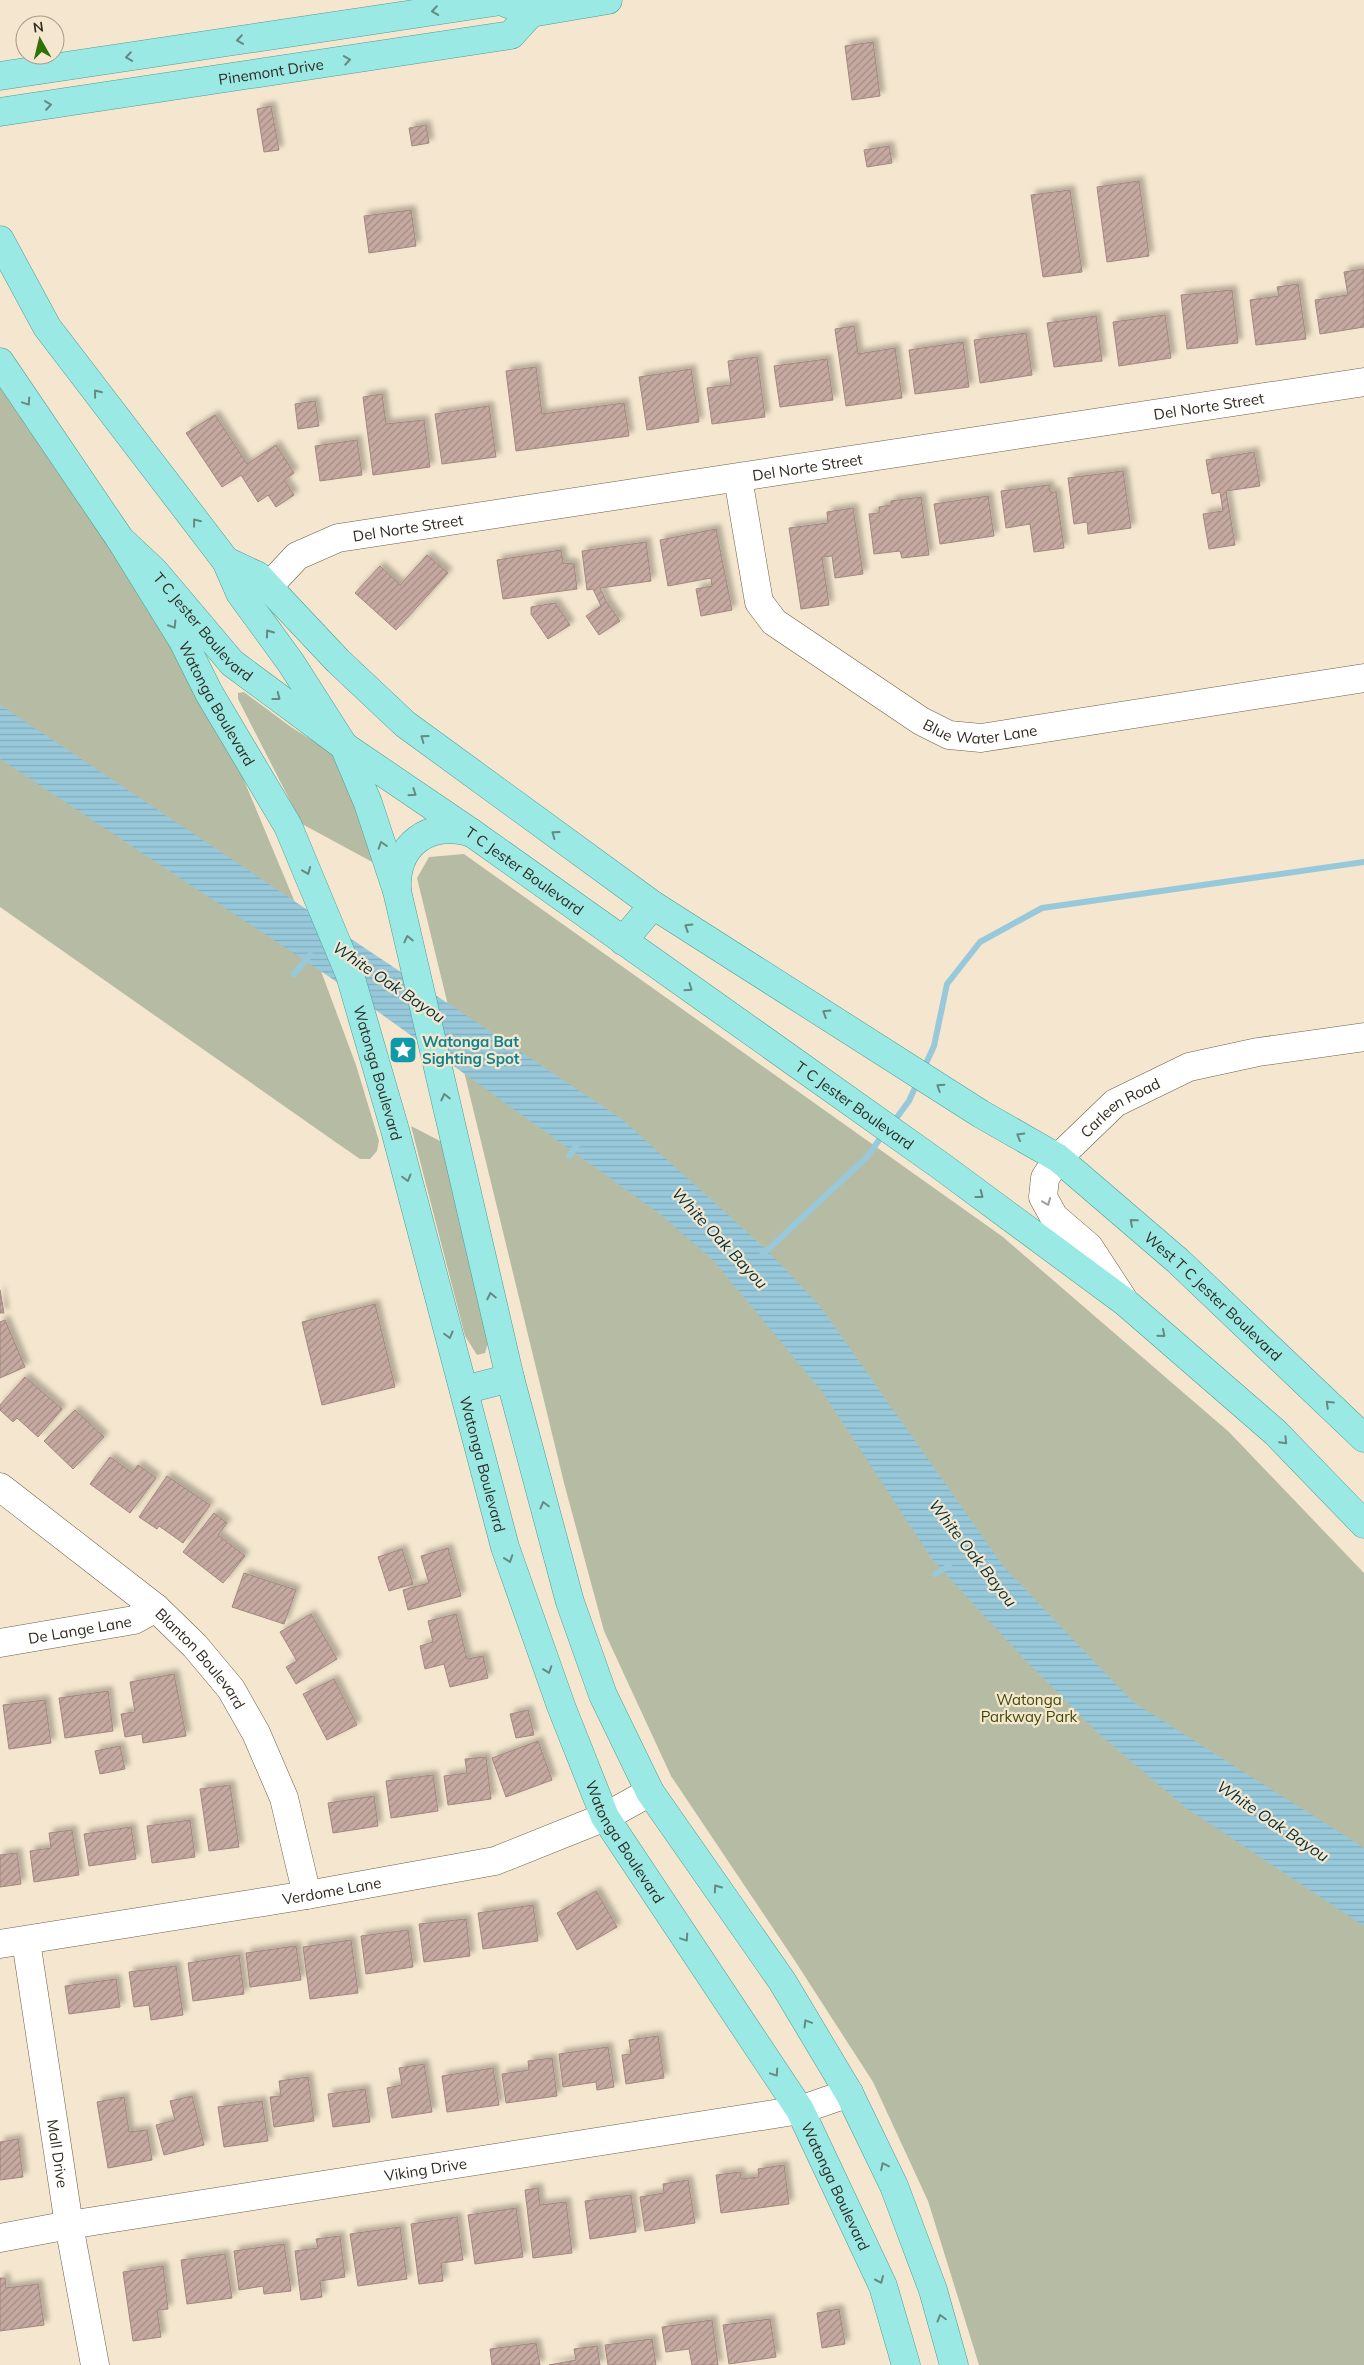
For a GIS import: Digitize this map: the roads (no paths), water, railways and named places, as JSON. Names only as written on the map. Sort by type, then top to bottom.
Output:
[{"type":"main road","points":[[0,76],[501,1],[531,13],[608,0]]},
{"type":"main road","name":"Pinemont Drive","points":[[0,112],[511,36],[531,13]]},
{"type":"main road","points":[[267,36],[274,71]]},
{"type":"main road","points":[[0,240],[47,327],[226,561],[240,593],[291,663],[344,746],[368,803],[397,891],[510,1378],[570,1602],[604,1695],[650,1792],[782,1981],[848,2093],[894,2186],[933,2290],[954,2365]]},
{"type":"main road","name":"T C Jester Boulevard","points":[[0,362],[120,539],[155,572],[232,663],[344,746],[472,833],[941,1166],[1125,1302]]},
{"type":"main road","name":"Watonga Boulevard","points":[[120,539],[182,641],[209,693],[288,826],[350,975],[395,1130],[505,1547],[561,1706],[605,1817],[800,2110],[883,2286],[906,2365]]},
{"type":"main road","points":[[226,561],[258,576],[338,661],[405,724],[653,905],[867,1039],[981,1114],[1058,1158]]},
{"type":"main road","points":[[397,891],[399,866],[412,844],[422,836],[447,828],[472,833]]},
{"type":"main road","points":[[623,942],[653,905]]},
{"type":"main road","name":"West T C Jester Boulevard","points":[[1058,1158],[1178,1261],[1364,1438]]},
{"type":"main road","points":[[1125,1302],[1276,1434],[1364,1524]]},
{"type":"main road","points":[[464,1390],[510,1378]]},
{"type":"street","name":"Del Norte Street","points":[[268,586],[297,556],[338,538],[1364,382]]},
{"type":"street","name":"Blue Water Lane","points":[[738,478],[759,602],[774,622],[921,721],[949,735],[981,738],[1364,678]]},
{"type":"street","name":"Carleen Road","points":[[1125,1302],[1089,1247],[1054,1217],[1043,1197],[1045,1178],[1058,1158],[1115,1103],[1189,1067],[1258,1052],[1364,1037]]},
{"type":"street","name":"Blanton Boulevard","points":[[0,1487],[156,1608],[195,1646],[231,1690],[256,1733],[284,1798],[307,1895]]},
{"type":"street","name":"De Lange Lane","points":[[0,1644],[134,1620],[156,1608]]},
{"type":"street","name":"Verdome Lane","points":[[13,1943],[307,1895],[495,1861],[605,1817],[650,1792]]},
{"type":"street","name":"Mall Drive","points":[[13,1943],[95,2365]]},
{"type":"street","name":"Viking Drive","points":[[0,2238],[69,2225],[800,2110],[848,2093]]},
{"type":"water","name":"White Oak Bayou","points":[[0,705],[623,1120],[769,1252],[820,1306],[1004,1567],[1133,1702],[1364,1848],[1364,1926],[1185,1807],[1098,1733],[1027,1662],[932,1559],[824,1394],[713,1260],[660,1214],[331,978],[0,759]]},
{"type":"waterway","points":[[923,1070],[934,1046],[947,984],[980,942],[1042,908],[1364,862]]},
{"type":"waterway","points":[[294,974],[310,955]]},
{"type":"waterway","points":[[892,1124],[909,1101],[918,1081]]},
{"type":"waterway","points":[[762,1255],[867,1157],[884,1133]]},
{"type":"waterway","points":[[569,1156],[577,1145]]},
{"type":"waterway","points":[[935,1574],[949,1566]]},
{"type":"place","name":"Watonga Bat Sighting Spot","points":[[403,1050]]},
{"type":"park label","name":"Watonga Parkway Park","points":[[1029,1708]]}]
